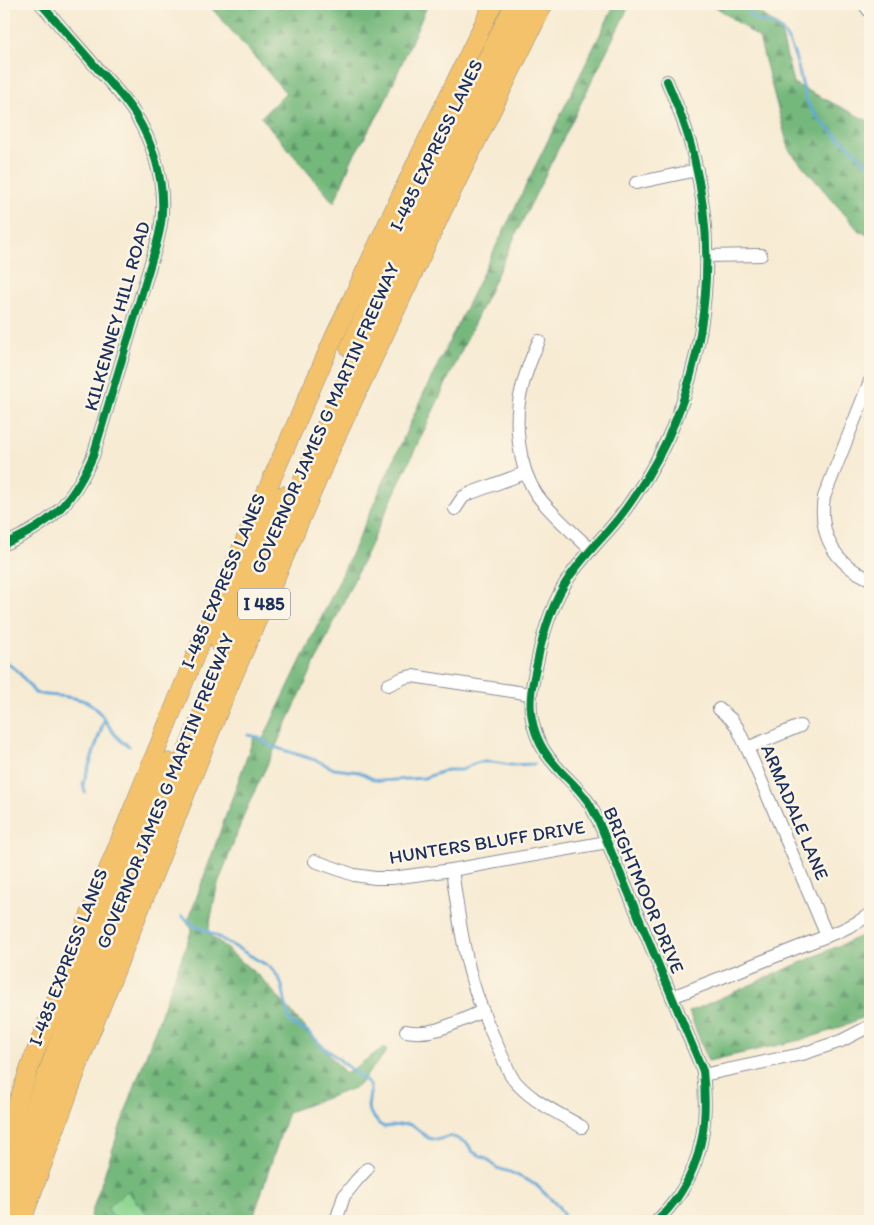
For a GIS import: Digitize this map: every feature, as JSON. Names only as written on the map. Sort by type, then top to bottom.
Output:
[{"type":"highway","name":"GOVERNOR JAMES G MARTIN FREEWAY","points":[[4,1141],[33,1058],[96,896],[230,574],[334,338],[493,4]]},
{"type":"highway","name":"I-485 EXPRESS LANES","points":[[4,1190],[100,930],[247,574],[405,225],[514,4]]},
{"type":"highway","name":"I-485 EXPRESS LANES","points":[[7,1221],[112,934],[216,679],[334,407],[528,4]]},
{"type":"highway","name":"GOVERNOR JAMES G MARTIN FREEWAY","points":[[22,1221],[88,1040],[224,698],[337,436],[444,208],[544,4]]},
{"type":"street","name":"KILKENNEY HILL ROAD","points":[[4,544],[36,529],[49,519],[75,491],[84,475],[93,456],[156,246],[162,212],[160,178],[156,161],[151,146],[136,116],[122,97],[41,4]]},
{"type":"street","points":[[864,4],[870,12]]},
{"type":"street","name":"BRIGHTMOOR DRIVE","points":[[657,1221],[671,1206],[684,1187],[691,1174],[702,1142],[706,1114],[703,1071],[598,820],[586,798],[554,764],[540,743],[532,719],[531,694],[540,646],[550,613],[570,575],[634,498],[653,466],[681,407],[699,344],[704,303],[707,243],[704,210],[694,156],[667,81]]},
{"type":"street","points":[[636,183],[697,170]]},
{"type":"street","points":[[706,256],[761,255]]},
{"type":"street","points":[[539,341],[521,390],[518,425],[523,466],[536,493],[545,505],[591,550]]},
{"type":"street","points":[[870,382],[824,496],[822,515],[829,542],[834,551],[850,568],[870,579]]},
{"type":"street","points":[[456,509],[463,497],[470,493],[525,473]]},
{"type":"street","points":[[388,685],[412,676],[531,694]]},
{"type":"street","name":"ARMADALE LANE","points":[[719,709],[737,727],[747,748],[827,936]]},
{"type":"street","points":[[747,748],[800,726]]},
{"type":"street","name":"HUNTERS BLUFF DRIVE","points":[[315,861],[354,874],[375,878],[392,878],[452,870],[607,842]]},
{"type":"street","points":[[452,870],[465,953],[475,989],[511,1076],[517,1084],[544,1106],[582,1126]]},
{"type":"street","points":[[672,997],[827,936],[858,922],[870,914]]},
{"type":"street","points":[[406,1032],[422,1033],[434,1031],[483,1011]]},
{"type":"street","points":[[703,1075],[802,1054],[841,1040],[870,1026]]},
{"type":"street","points":[[336,1221],[344,1196],[367,1169]]},
{"type":"green space","points":[[208,4],[428,4],[382,108],[353,157],[334,203],[261,117],[286,93]]},
{"type":"green space","points":[[615,4],[630,4],[518,230],[245,812],[217,887],[208,933],[263,980],[346,1074],[384,1047],[387,1051],[357,1087],[288,1112],[252,1221],[89,1221],[121,1124],[192,929],[187,924],[254,737],[263,739],[340,579],[422,397]]},
{"type":"green space","points":[[712,4],[748,4],[780,28],[793,83],[870,122],[870,236],[859,231],[789,150],[759,38]]},
{"type":"green space","points":[[870,930],[870,1014],[836,1029],[805,1039],[708,1061],[689,1012],[861,936]]},
{"type":"green space","points":[[127,1191],[153,1221],[118,1221],[107,1208]]},
{"type":"waterway","points":[[746,4],[753,17],[778,27],[783,32],[792,48],[810,107],[826,126],[870,167]]},
{"type":"waterway","points":[[4,661],[18,671],[35,693],[83,700],[95,707],[112,731],[122,742],[129,746]]},
{"type":"waterway","points":[[85,792],[83,784],[104,721]]},
{"type":"waterway","points":[[248,735],[258,737],[271,746],[318,761],[334,769],[359,772],[380,781],[424,778],[447,770],[462,770],[481,762],[510,765],[535,764]]},
{"type":"waterway","points":[[182,916],[195,926],[206,930],[270,967],[280,980],[292,1024],[307,1031],[367,1082],[370,1087],[369,1111],[379,1124],[384,1127],[412,1125],[428,1138],[437,1140],[451,1136],[467,1143],[473,1152],[487,1159],[497,1168],[535,1184],[558,1206],[567,1221]]},
{"type":"cycle path","points":[[4,544],[48,520],[59,510],[77,487],[93,456],[156,246],[162,216],[161,187],[156,162],[147,137],[135,114],[122,96],[41,4]]},
{"type":"cycle path","points":[[657,1221],[675,1201],[686,1183],[698,1153],[702,1137],[705,1105],[703,1071],[598,820],[582,794],[552,761],[538,738],[533,725],[531,698],[539,651],[545,629],[558,596],[583,559],[625,510],[657,459],[676,419],[690,377],[700,333],[705,290],[706,245],[702,201],[689,138],[667,81]]}]
